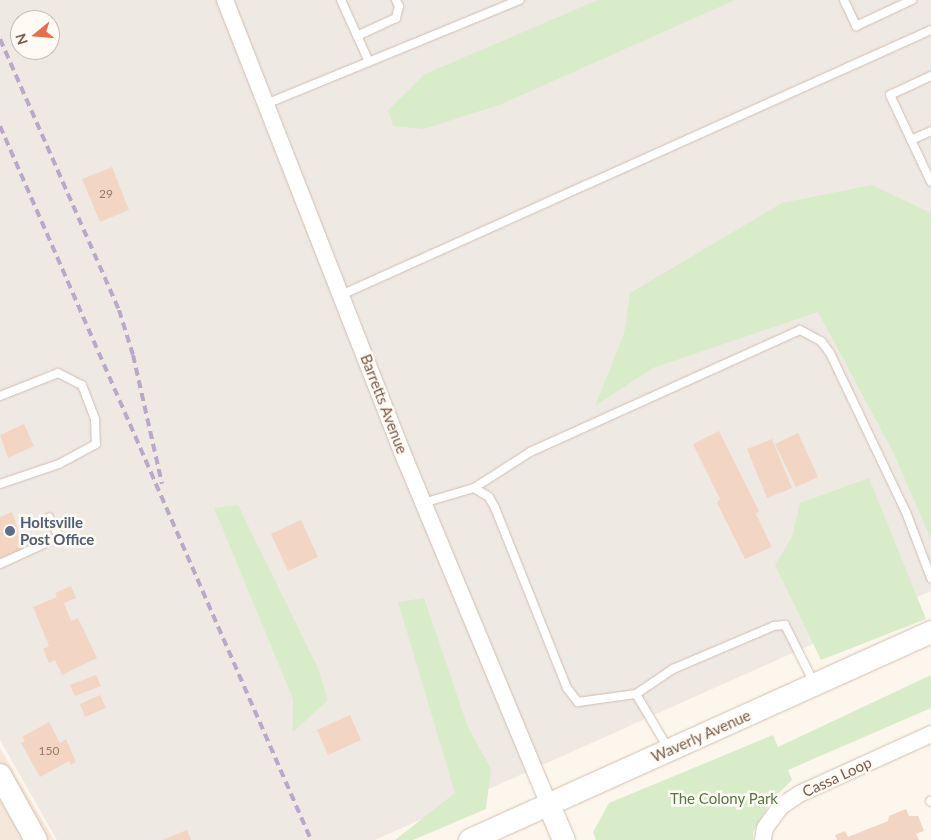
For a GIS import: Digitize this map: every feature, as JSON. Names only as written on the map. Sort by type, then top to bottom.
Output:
[{"type":"street","name":"Barretts Avenue","points":[[225,0],[423,503],[549,805]]},
{"type":"street","name":"Waverly Avenue","points":[[470,840],[931,632]]},
{"type":"street","name":"Cassa Loop","points":[[763,840],[765,828],[780,807],[799,794],[931,734]]},
{"type":"street","points":[[0,775],[36,840]]},
{"type":"street","points":[[549,805],[564,840]]},
{"type":"lane","points":[[341,0],[369,62]]},
{"type":"lane","points":[[357,36],[396,18],[399,6],[396,0]]},
{"type":"lane","points":[[266,104],[519,0]]},
{"type":"lane","points":[[844,0],[856,26],[912,0]]},
{"type":"lane","points":[[341,295],[931,30]]},
{"type":"lane","points":[[931,76],[890,95],[931,182]]},
{"type":"lane","points":[[911,140],[931,131]]},
{"type":"lane","points":[[423,503],[474,488],[530,452],[800,330],[822,341],[830,353],[906,512],[931,578]]},
{"type":"lane","points":[[0,396],[58,373],[82,385],[96,419],[96,444],[59,464],[0,484]]},
{"type":"lane","points":[[474,488],[489,497],[495,508],[567,688],[578,702],[636,694],[673,669],[774,626],[785,625],[815,685]]},
{"type":"lane","points":[[0,564],[59,537],[49,516]]},
{"type":"lane","points":[[636,694],[669,751]]},
{"type":"shaded area","points":[[0,0],[931,0],[931,591],[375,840],[57,840],[0,740]]},
{"type":"shaded area","points":[[0,748],[54,840],[0,840]]},
{"type":"green space","points":[[598,0],[735,0],[502,104],[424,129],[393,126],[388,110],[425,74]]},
{"type":"green space","points":[[872,185],[931,213],[931,539],[893,452],[818,312],[653,368],[595,406],[624,334],[630,293],[782,203]]},
{"type":"green space","points":[[869,478],[926,619],[821,660],[775,565],[792,537],[800,503]]},
{"type":"green space","points":[[238,505],[318,668],[328,700],[293,732],[293,699],[214,508]]},
{"type":"green space","points":[[424,598],[468,727],[491,769],[486,809],[413,840],[395,840],[455,793],[398,602]]},
{"type":"green space","name":"The Colony Park","points":[[931,675],[931,708],[788,770],[792,780],[771,801],[753,832],[753,840],[596,840],[593,832],[609,803],[773,735],[778,747]]},
{"type":"building","points":[[112,167],[129,210],[100,222],[82,179]]},
{"type":"building","points":[[24,424],[34,446],[8,458],[0,435]]},
{"type":"building","points":[[719,431],[759,511],[756,514],[772,547],[745,559],[717,503],[720,499],[693,444]]},
{"type":"building","points":[[798,433],[818,477],[796,487],[775,444]]},
{"type":"building","points":[[772,439],[792,488],[767,498],[747,449]]},
{"type":"building","name":"Holtsville Post Office","points":[[12,512],[25,549],[0,559],[0,517]]},
{"type":"building","points":[[301,520],[318,557],[288,571],[271,534]]},
{"type":"building","points":[[71,586],[76,598],[64,603],[71,621],[78,618],[97,658],[62,675],[55,660],[49,663],[43,649],[49,646],[33,607],[57,597],[55,593]]},
{"type":"building","points":[[96,675],[101,686],[75,696],[70,685]]},
{"type":"building","points":[[100,695],[106,708],[85,717],[80,704]]},
{"type":"building","points":[[350,715],[361,740],[328,755],[317,730]]},
{"type":"building","points":[[49,722],[60,743],[66,739],[76,762],[71,765],[69,761],[40,777],[21,743],[25,741],[22,737]]},
{"type":"building","points":[[906,809],[909,816],[918,816],[924,831],[916,834],[919,840],[837,840],[835,835],[845,831],[848,837],[888,821],[889,816]]},
{"type":"building","points":[[187,830],[191,840],[162,840]]},
{"type":"railway","points":[[0,39],[119,310],[133,355],[162,484]]},
{"type":"railway","points":[[0,126],[311,840]]},
{"type":"place","name":"Holtsville Post Office","points":[[10,531]]}]
